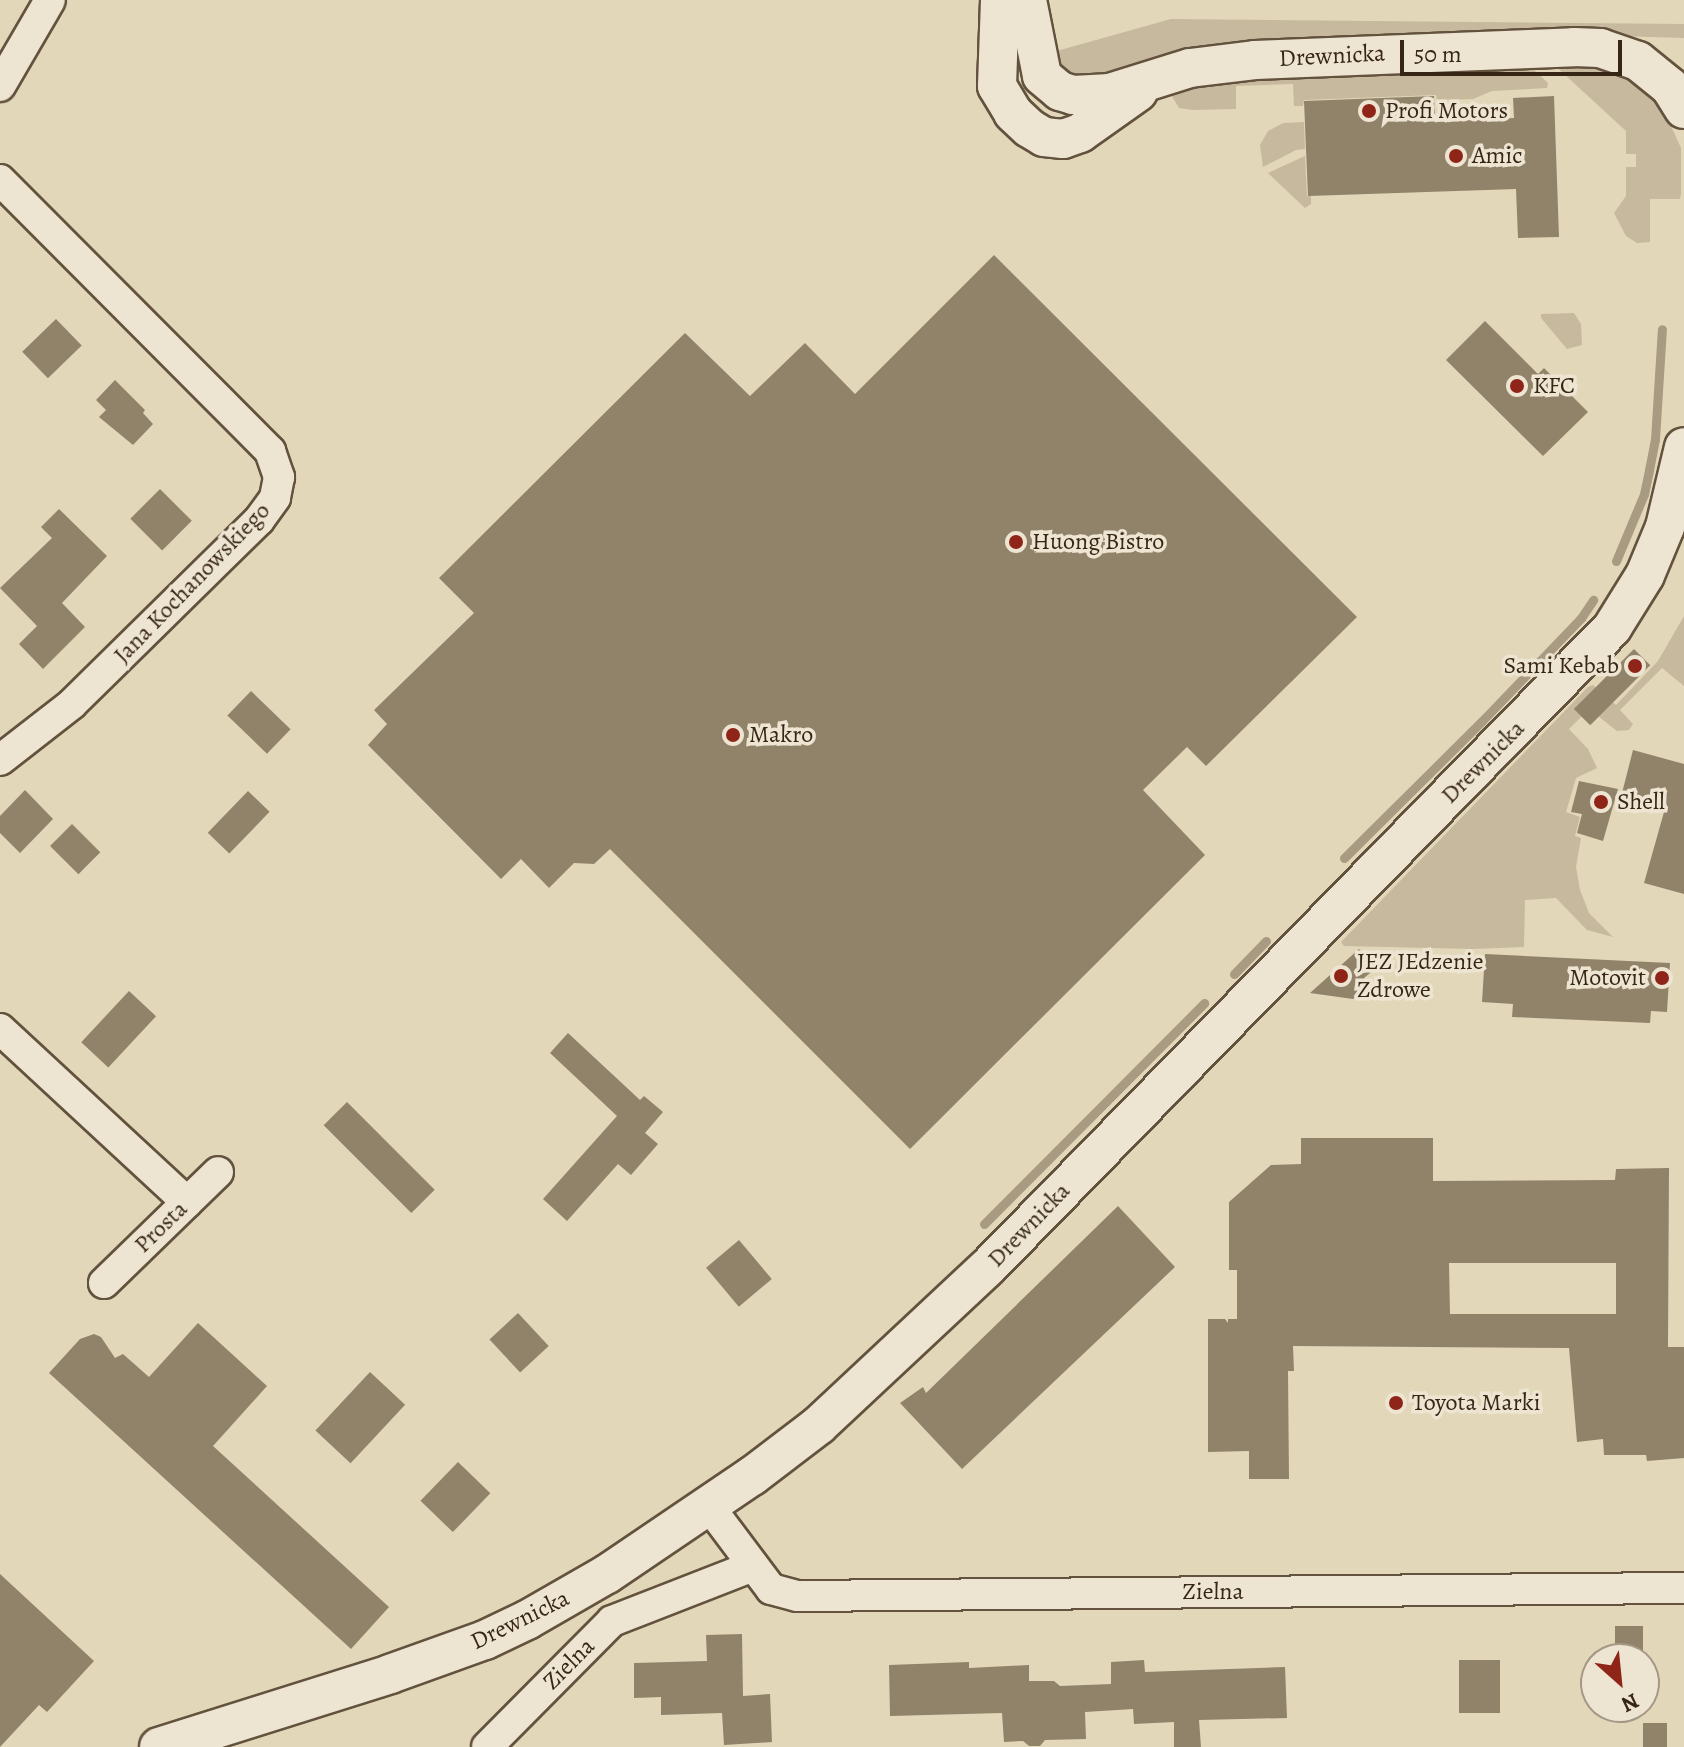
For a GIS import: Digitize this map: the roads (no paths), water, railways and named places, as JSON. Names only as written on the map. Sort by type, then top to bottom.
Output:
[{"type":"street","points":[[0,86],[50,0]]},
{"type":"street","name":"Drewnicka","points":[[1000,0],[997,86],[1013,113],[1044,137],[1063,139],[1080,133],[1152,82]]},
{"type":"street","name":"Drewnicka","points":[[1027,0],[1042,76],[1060,91],[1092,95],[1152,82],[1190,68],[1255,60],[1574,47],[1600,48],[1638,61],[1670,87],[1684,109]]},
{"type":"street","name":"Jana Kochanowskiego","points":[[0,180],[270,451],[279,477],[275,498],[259,520],[72,704],[0,760]]},
{"type":"street","name":"Drewnicka","points":[[159,1747],[362,1684],[485,1640],[584,1588],[807,1435],[907,1346],[1612,628],[1645,575],[1665,527],[1684,447]]},
{"type":"street","points":[[0,1029],[187,1202]]},
{"type":"street","name":"Prosta","points":[[104,1283],[218,1172]]},
{"type":"street","name":"Zielna","points":[[708,1505],[771,1589],[797,1596],[1684,1588]]},
{"type":"street","name":"Zielna","points":[[487,1747],[612,1621],[753,1566]]},
{"type":"waterway","points":[[1616,561],[1644,494],[1649,470],[1655,439],[1662,329]]},
{"type":"waterway","points":[[1344,858],[1482,721],[1581,618],[1593,600]]},
{"type":"waterway","points":[[1234,974],[1266,941]]},
{"type":"waterway","points":[[984,1224],[1204,1003]]},
{"type":"place","name":"Profi Motors","points":[[1369,111]]},
{"type":"place","name":"Amic","points":[[1456,156]]},
{"type":"place","name":"KFC","points":[[1517,386]]},
{"type":"place","name":"Huong Bistro","points":[[1016,542]]},
{"type":"place","name":"Sami Kebab","points":[[1635,666]]},
{"type":"place","name":"Makro","points":[[733,735]]},
{"type":"place","name":"Shell","points":[[1601,802]]},
{"type":"place","name":"JEZ JEdzenie Zdrowe","points":[[1341,976]]},
{"type":"place","name":"Motovit","points":[[1662,978]]},
{"type":"place","name":"Toyota Marki","points":[[1396,1403]]}]
